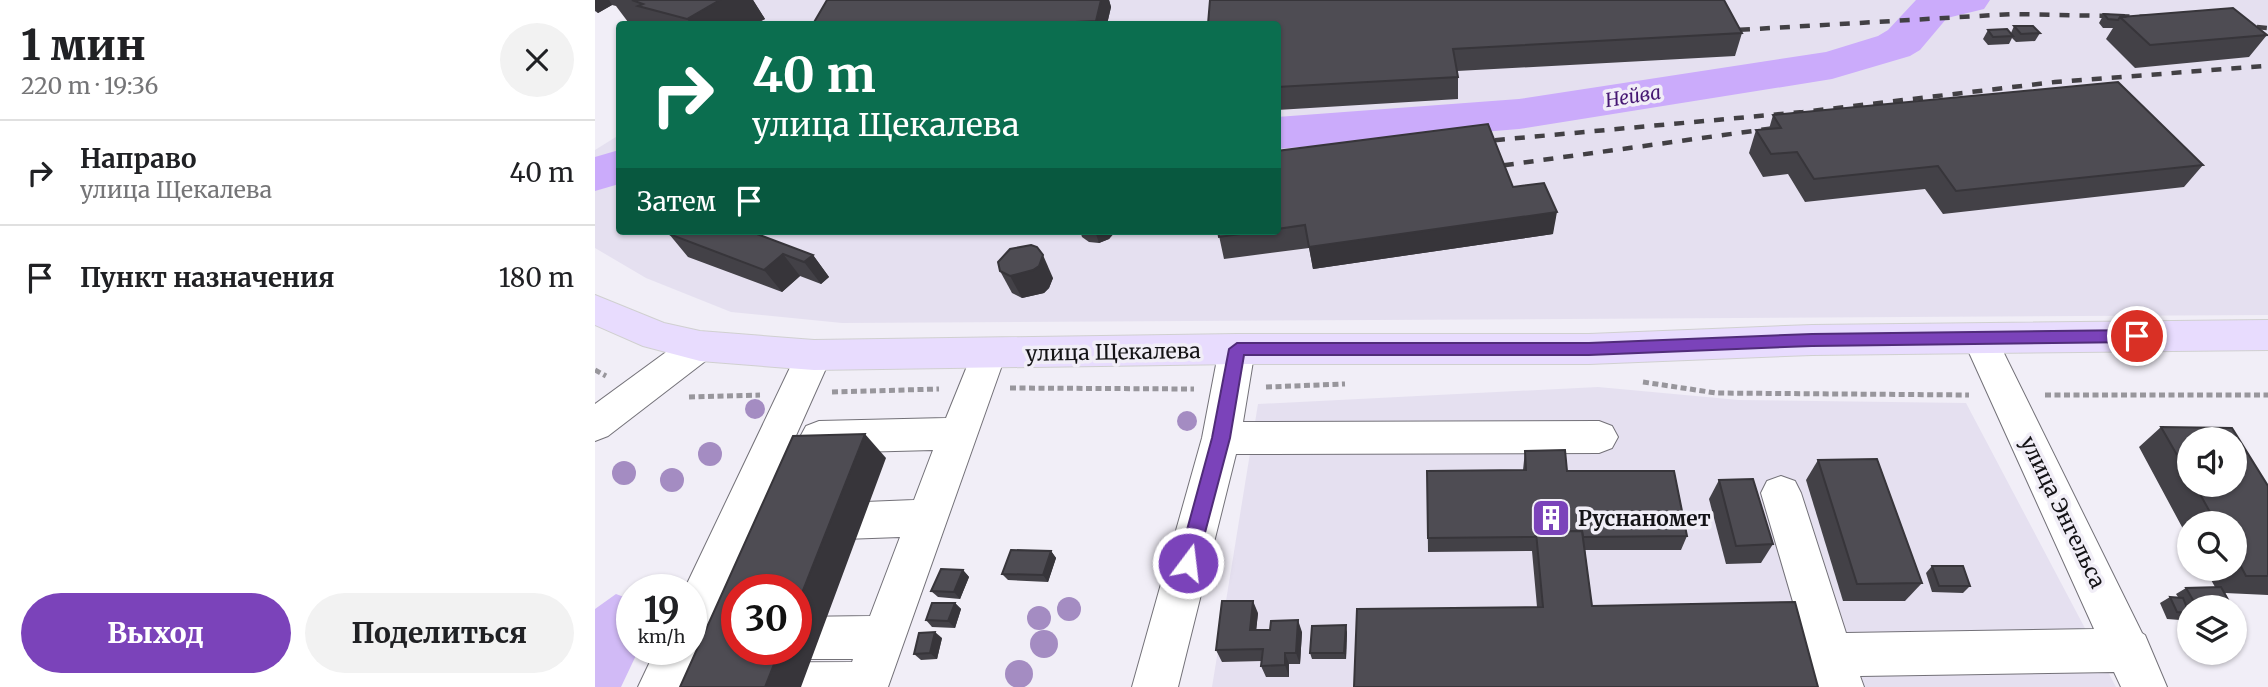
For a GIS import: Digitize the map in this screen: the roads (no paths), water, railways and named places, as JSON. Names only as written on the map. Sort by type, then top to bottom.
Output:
[{"type":"main road","name":"улица Щекалева","points":[[595,309],[657,336],[700,346],[982,371],[1237,349],[1589,349],[1812,340],[2268,335]]},
{"type":"street","name":"улица Энгельса","points":[[1979,337],[2137,668]]},
{"type":"street","points":[[595,425],[700,346]]},
{"type":"street","points":[[1155,687],[1221,438],[1237,349]]},
{"type":"street","points":[[707,621],[736,524],[814,355]]},
{"type":"street","points":[[667,674],[865,686],[982,371]]},
{"type":"street","points":[[776,439],[959,434]]},
{"type":"street","points":[[1221,438],[1599,437]]},
{"type":"street","points":[[1781,493],[1837,671],[2137,668]]},
{"type":"street","points":[[736,524],[928,518]]},
{"type":"street","points":[[812,638],[883,637]]},
{"type":"waterway","name":"Нейва","points":[[1281,133],[1519,114],[1832,65],[1894,46],[1904,40],[1932,9],[1969,0]]},
{"type":"waterway","name":"Нейва","points":[[595,174],[616,168]]},
{"type":"railway","points":[[1720,31],[2013,14],[2157,17]]},
{"type":"railway","points":[[2237,25],[2268,28]]},
{"type":"railway","points":[[1475,142],[1803,112],[2055,82],[2265,66]]},
{"type":"railway","points":[[1484,168],[1789,126]]},
{"type":"place","name":"Руснаномет","points":[[1551,518]]}]
